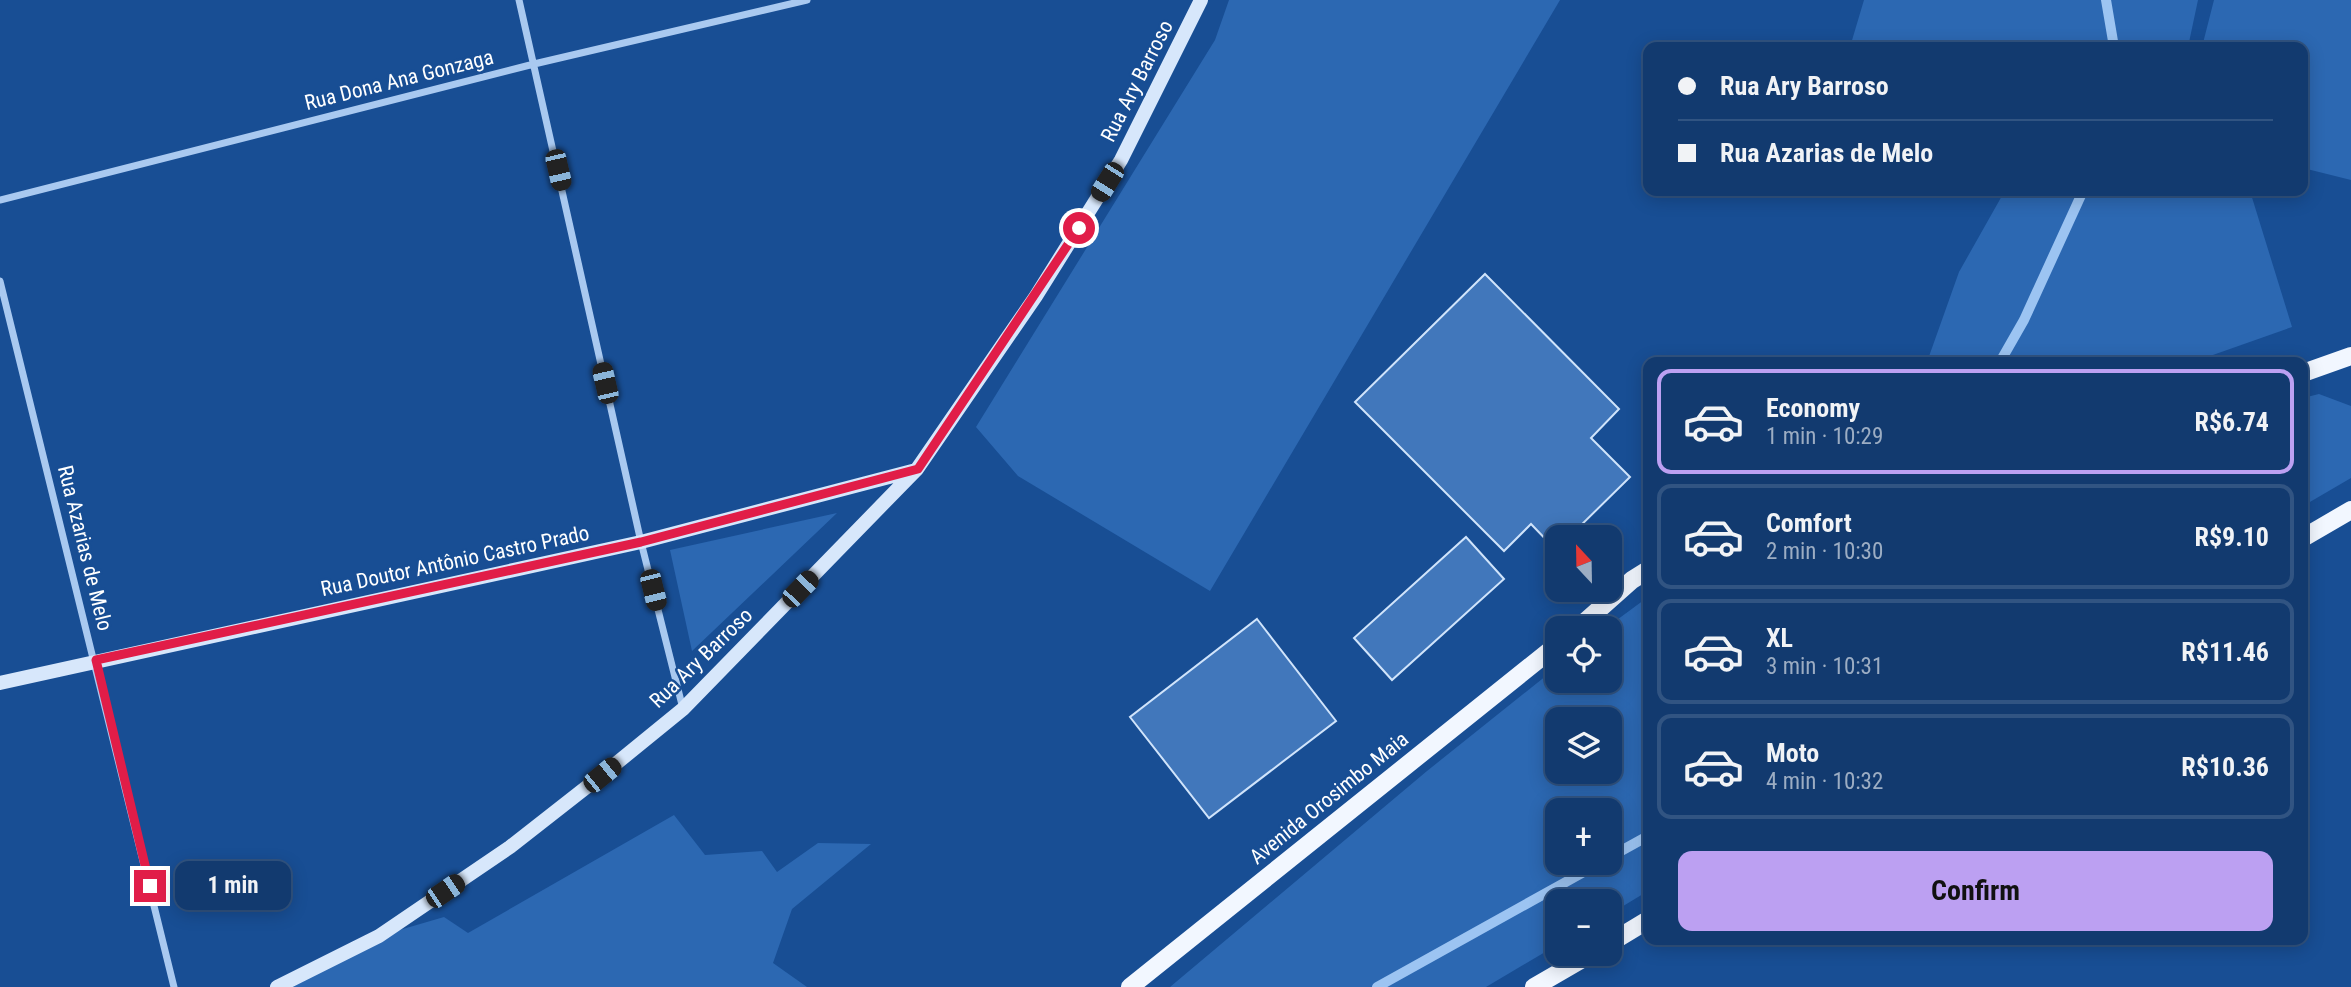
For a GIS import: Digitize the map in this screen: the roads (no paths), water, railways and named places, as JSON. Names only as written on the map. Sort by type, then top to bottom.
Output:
[{"type":"main road","name":"Rua Ary Barroso","points":[[277,987],[379,936],[510,847],[683,709],[918,469],[1036,296],[1121,160],[1201,0]]},
{"type":"main road","points":[[2308,372],[2347,363]]},
{"type":"main road","name":"Rua Doutor Antônio Castro Prado","points":[[0,683],[641,542],[918,469]]},
{"type":"main road","points":[[2308,535],[2351,510]]},
{"type":"main road","points":[[1592,616],[1643,573]]},
{"type":"main road","name":"Avenida Orosimbo Maia","points":[[1130,987],[1545,654]]},
{"type":"main road","points":[[1622,936],[1643,923]]},
{"type":"main road","points":[[1534,987],[1570,966]]},
{"type":"street","points":[[519,0],[641,542],[683,709]]},
{"type":"street","name":"Rua Dona Ana Gonzaga","points":[[0,200],[534,64],[807,0]]},
{"type":"street","name":"Rua Azarias de Melo","points":[[0,281],[96,660],[174,987]]},
{"type":"waterway","points":[[2106,0],[2113,42]]},
{"type":"waterway","points":[[2003,357],[2024,320],[2081,196]]},
{"type":"waterway","points":[[1622,850],[1643,839]]},
{"type":"waterway","points":[[1377,987],[1578,875]]}]
